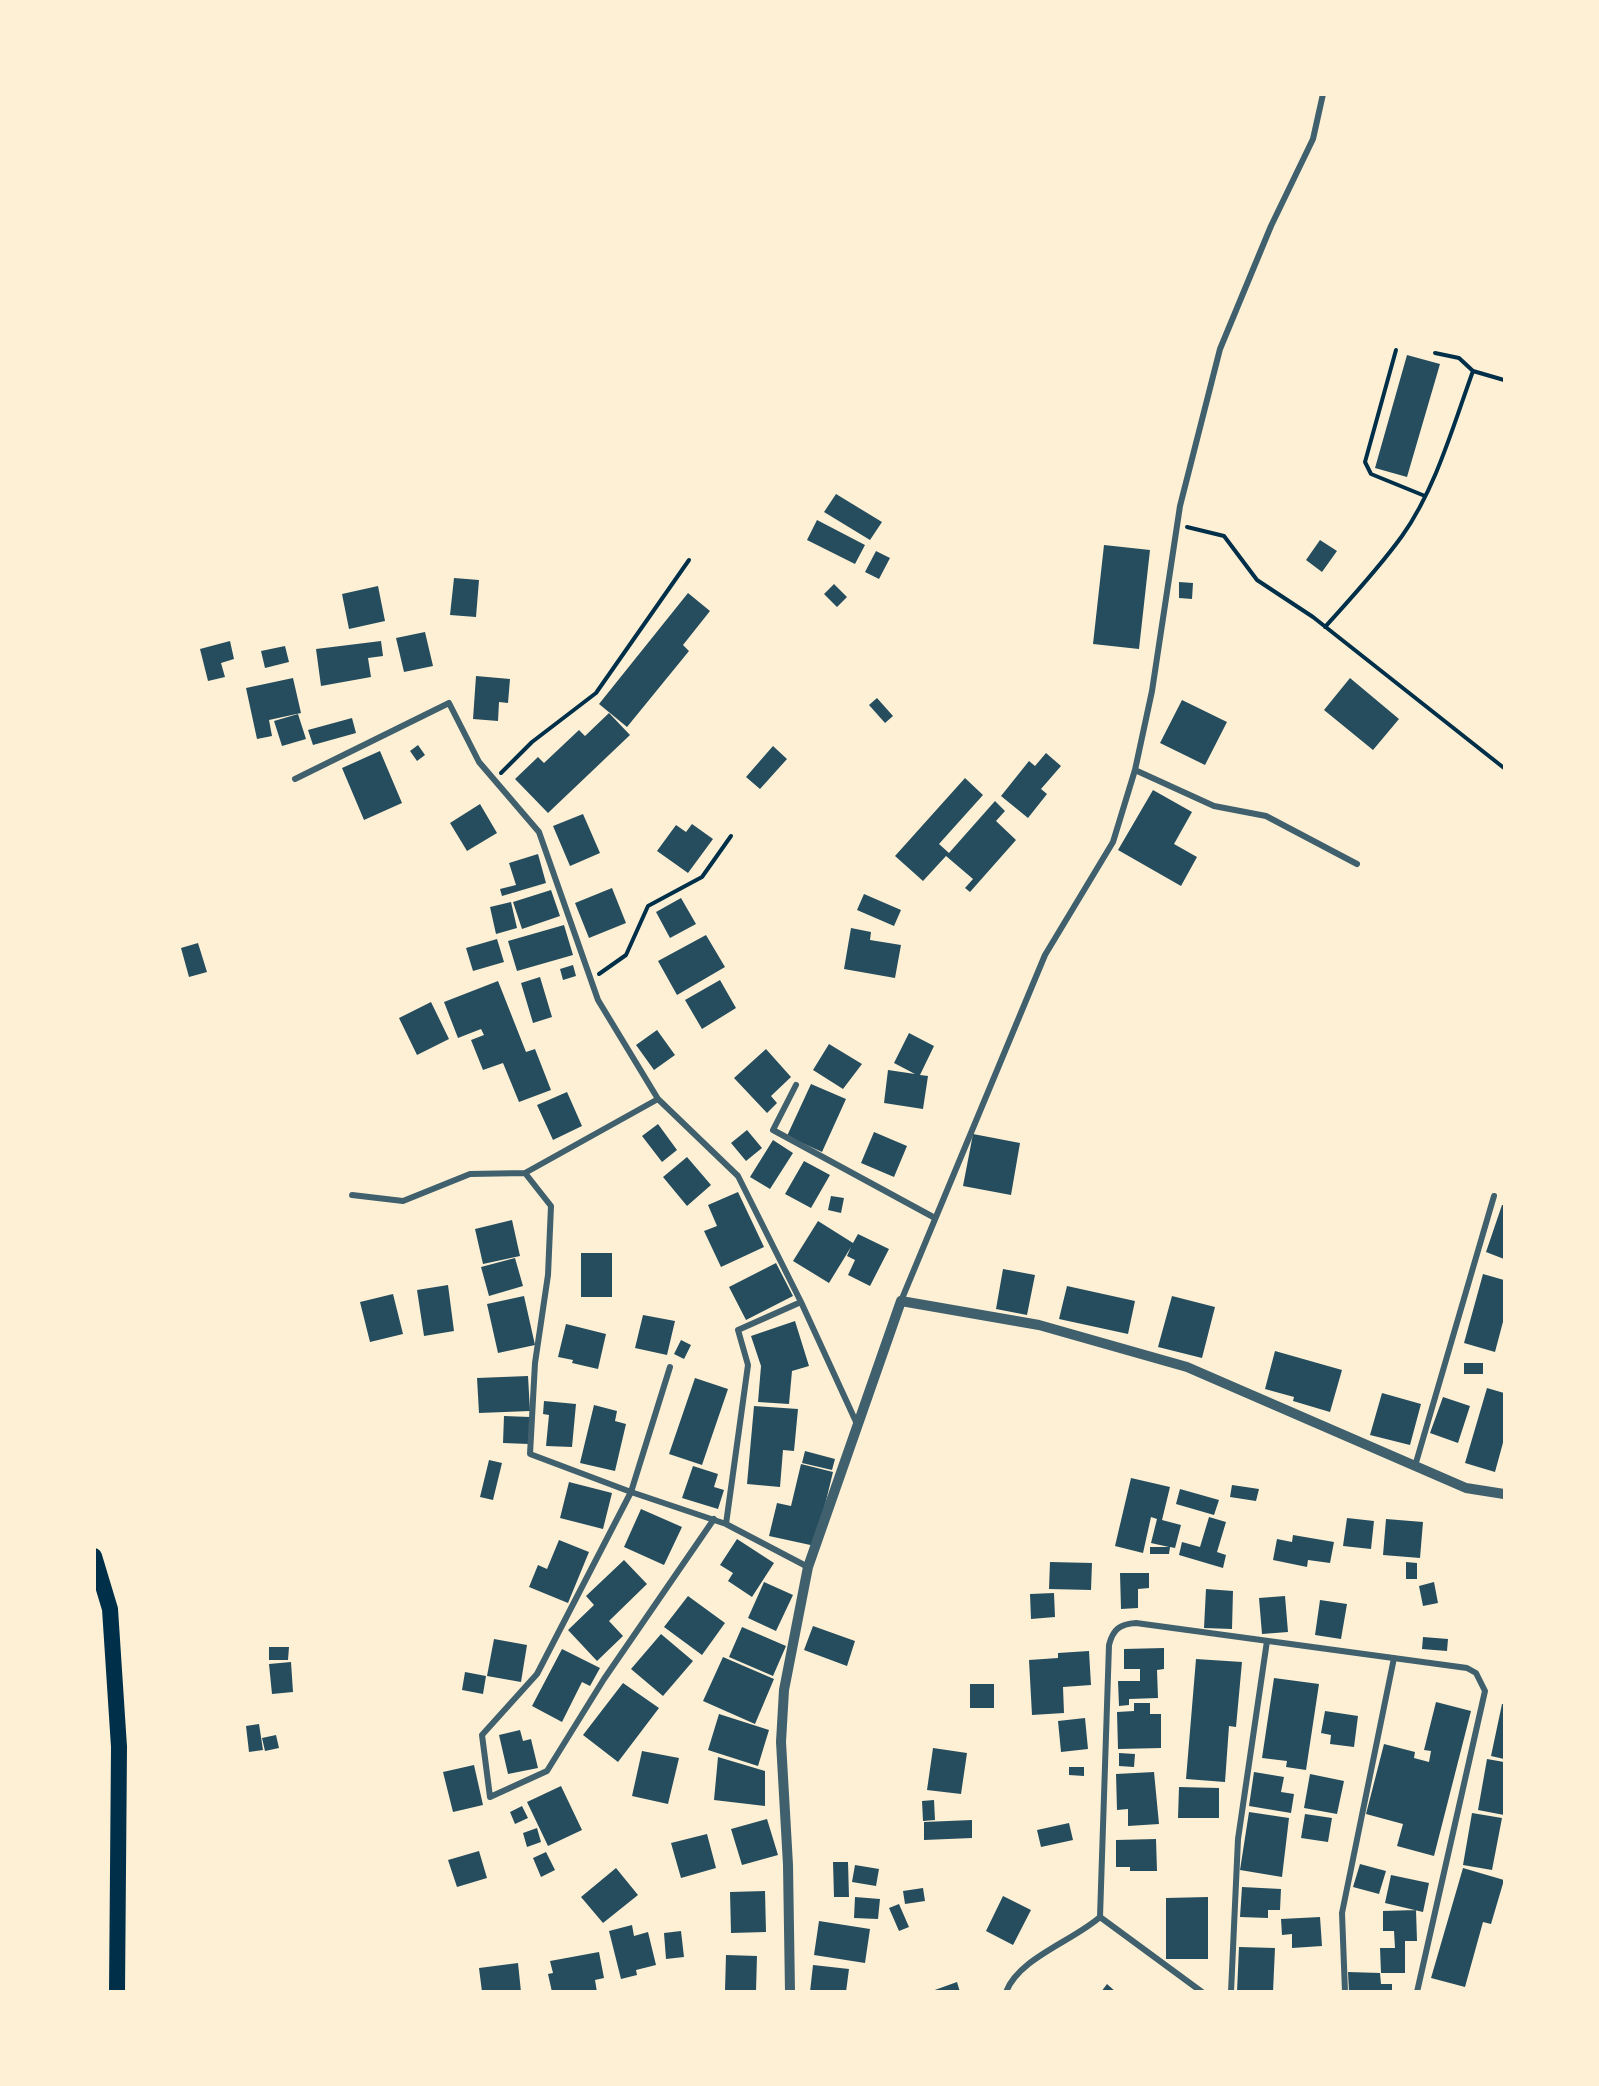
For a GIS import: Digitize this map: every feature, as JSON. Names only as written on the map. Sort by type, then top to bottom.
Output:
[{"type":"highway","points":[[94,1556],[110,1609],[119,1747],[117,1992]]},
{"type":"street","points":[[790,1992],[788,1865],[781,1742],[784,1690],[808,1567],[901,1301],[935,1218],[1046,955],[1113,842],[1135,770],[1152,690],[1177,526],[1220,349],[1271,226],[1313,139],[1323,94]]},
{"type":"street","points":[[295,779],[449,703],[479,762],[539,832],[598,1000],[658,1099],[738,1176],[801,1302],[857,1424]]},
{"type":"street","points":[[1135,770],[1214,806],[1266,816],[1357,864]]},
{"type":"street","points":[[796,1085],[773,1130],[935,1218]]},
{"type":"street","points":[[352,1195],[403,1201],[470,1174],[525,1173],[658,1099]]},
{"type":"street","points":[[525,1173],[551,1206],[548,1275],[535,1364],[530,1454],[631,1492],[714,1519],[808,1567]]},
{"type":"street","points":[[1415,1466],[1494,1196]]},
{"type":"street","points":[[901,1301],[1040,1325],[1187,1367],[1466,1488],[1504,1494]]},
{"type":"street","points":[[726,1524],[748,1365],[738,1330],[801,1302]]},
{"type":"street","points":[[670,1367],[631,1492],[537,1674],[482,1735],[490,1797],[547,1772],[604,1680],[714,1519]]},
{"type":"street","points":[[1006,1992],[1011,1979],[1020,1969],[1083,1932],[1100,1917],[1109,1645],[1112,1633],[1123,1624],[1137,1623],[1467,1668],[1476,1673],[1485,1691],[1417,1992]]},
{"type":"street","points":[[1231,1992],[1238,1839],[1267,1641]]},
{"type":"street","points":[[1345,1992],[1342,1913],[1394,1658]]},
{"type":"street","points":[[1100,1917],[1202,1992]]},
{"type":"path","points":[[1396,350],[1365,462],[1371,474],[1425,496]]},
{"type":"path","points":[[1435,353],[1459,358],[1473,371],[1504,380]]},
{"type":"path","points":[[1325,627],[1403,534],[1425,496],[1473,371]]},
{"type":"path","points":[[1177,526],[1203,529],[1224,536],[1257,580],[1325,627],[1504,768]]},
{"type":"path","points":[[495,780],[532,742],[596,693],[689,560]]},
{"type":"path","points":[[591,980],[626,955],[648,906],[702,877],[731,836]]},
{"type":"building","points":[[1407,355],[1440,364],[1407,477],[1375,468]]},
{"type":"building","points":[[836,494],[882,522],[870,540],[824,512]]},
{"type":"building","points":[[817,520],[865,545],[855,564],[807,540]]},
{"type":"building","points":[[1320,540],[1337,551],[1322,572],[1306,560]]},
{"type":"building","points":[[1104,545],[1150,550],[1139,649],[1093,644]]},
{"type":"building","points":[[876,551],[890,558],[879,579],[865,572]]},
{"type":"building","points":[[454,578],[479,580],[476,617],[450,615]]},
{"type":"building","points":[[1179,582],[1193,583],[1192,599],[1179,598]]},
{"type":"building","points":[[834,584],[847,597],[837,607],[824,594]]},
{"type":"building","points":[[378,586],[385,621],[349,629],[342,594]]},
{"type":"building","points":[[688,593],[710,611],[683,645],[689,651],[627,727],[599,704]]},
{"type":"building","points":[[425,632],[433,666],[404,672],[396,638]]},
{"type":"building","points":[[230,641],[234,659],[221,663],[225,677],[208,681],[200,649]]},
{"type":"building","points":[[381,641],[383,656],[368,658],[371,677],[321,686],[316,649]]},
{"type":"building","points":[[285,646],[289,662],[265,668],[261,651]]},
{"type":"building","points":[[476,676],[510,679],[508,703],[499,702],[498,721],[473,719]]},
{"type":"building","points":[[293,678],[301,713],[269,720],[272,736],[257,739],[246,688]]},
{"type":"building","points":[[1350,678],[1399,719],[1373,750],[1324,710]]},
{"type":"building","points":[[877,698],[893,716],[885,723],[869,705]]},
{"type":"building","points":[[1182,700],[1227,722],[1205,765],[1160,743]]},
{"type":"building","points":[[609,713],[630,735],[548,813],[515,779],[538,757],[544,763],[579,730],[585,736]]},
{"type":"building","points":[[298,714],[306,739],[282,746],[274,721]]},
{"type":"building","points":[[352,718],[356,733],[313,745],[308,730]]},
{"type":"building","points":[[418,745],[425,755],[417,761],[410,751]]},
{"type":"building","points":[[773,746],[787,759],[760,789],[746,777]]},
{"type":"building","points":[[380,751],[402,803],[364,820],[342,768]]},
{"type":"building","points":[[1046,753],[1061,766],[1041,789],[1047,794],[1028,818],[1001,796],[1029,761],[1035,766]]},
{"type":"building","points":[[965,778],[983,795],[939,844],[949,853],[995,801],[1005,811],[996,821],[1016,840],[970,892],[965,888],[973,879],[946,856],[923,881],[895,856]]},
{"type":"building","points":[[1153,790],[1192,812],[1174,844],[1197,857],[1181,886],[1118,850]]},
{"type":"building","points":[[480,804],[497,833],[467,851],[450,823]]},
{"type":"building","points":[[583,814],[600,853],[570,866],[553,826]]},
{"type":"building","points":[[692,824],[713,839],[688,873],[657,851],[676,825],[686,832]]},
{"type":"building","points":[[538,854],[546,883],[502,896],[500,889],[516,885],[509,863]]},
{"type":"building","points":[[612,888],[626,923],[589,938],[575,903]]},
{"type":"building","points":[[551,890],[560,916],[522,929],[513,902]]},
{"type":"building","points":[[864,894],[901,910],[894,926],[857,910]]},
{"type":"building","points":[[681,898],[696,924],[670,938],[656,912]]},
{"type":"building","points":[[511,902],[517,928],[496,934],[490,907]]},
{"type":"building","points":[[564,925],[573,955],[517,971],[508,941]]},
{"type":"building","points":[[851,928],[871,932],[870,940],[901,945],[895,978],[844,969]]},
{"type":"building","points":[[706,935],[725,967],[677,995],[658,961]]},
{"type":"building","points":[[497,939],[504,962],[473,971],[466,948]]},
{"type":"building","points":[[198,943],[207,972],[189,977],[181,948]]},
{"type":"building","points":[[573,965],[576,976],[563,980],[560,969]]},
{"type":"building","points":[[540,977],[552,1017],[533,1023],[521,983]]},
{"type":"building","points":[[720,980],[736,1008],[702,1029],[685,1000]]},
{"type":"building","points":[[498,981],[526,1052],[535,1049],[551,1090],[519,1102],[503,1063],[483,1070],[471,1040],[484,1035],[481,1029],[458,1038],[444,1002]]},
{"type":"building","points":[[431,1002],[449,1039],[417,1055],[399,1018]]},
{"type":"building","points":[[657,1030],[675,1055],[654,1070],[636,1045]]},
{"type":"building","points":[[909,1033],[934,1046],[920,1075],[928,1076],[923,1109],[884,1103],[888,1070],[915,1074],[894,1063]]},
{"type":"building","points":[[829,1044],[862,1064],[843,1089],[813,1070]]},
{"type":"building","points":[[766,1049],[791,1077],[771,1096],[777,1103],[767,1113],[734,1078]]},
{"type":"building","points":[[811,1084],[846,1099],[822,1152],[787,1136]]},
{"type":"building","points":[[567,1092],[582,1126],[553,1140],[537,1105]]},
{"type":"building","points":[[658,1124],[677,1150],[662,1162],[642,1136]]},
{"type":"building","points":[[747,1130],[762,1148],[746,1161],[731,1143]]},
{"type":"building","points":[[874,1132],[907,1146],[894,1177],[861,1163]]},
{"type":"building","points":[[973,1134],[1020,1143],[1011,1195],[963,1186]]},
{"type":"building","points":[[773,1140],[793,1153],[770,1189],[750,1177]]},
{"type":"building","points":[[687,1157],[711,1185],[687,1206],[663,1177]]},
{"type":"building","points":[[804,1161],[830,1175],[811,1208],[785,1194]]},
{"type":"building","points":[[738,1192],[764,1247],[721,1267],[704,1231],[717,1226],[708,1205]]},
{"type":"building","points":[[831,1196],[844,1198],[841,1213],[828,1210]]},
{"type":"building","points":[[1502,1205],[1504,1205],[1504,1259],[1486,1252]]},
{"type":"building","points":[[512,1220],[520,1256],[483,1264],[475,1229]]},
{"type":"building","points":[[818,1221],[853,1243],[858,1234],[889,1249],[870,1286],[848,1275],[855,1260],[847,1256],[851,1247],[829,1283],[793,1261]]},
{"type":"building","points":[[581,1253],[612,1253],[612,1297],[581,1297]]},
{"type":"building","points":[[515,1258],[523,1286],[489,1296],[481,1267]]},
{"type":"building","points":[[776,1263],[793,1296],[746,1320],[729,1287]]},
{"type":"building","points":[[1003,1269],[1035,1275],[1027,1315],[996,1309]]},
{"type":"building","points":[[1483,1274],[1504,1280],[1504,1318],[1495,1352],[1464,1343]]},
{"type":"building","points":[[448,1285],[454,1331],[424,1336],[417,1290]]},
{"type":"building","points":[[1067,1286],[1135,1301],[1128,1334],[1059,1319]]},
{"type":"building","points":[[393,1294],[403,1334],[370,1342],[360,1302]]},
{"type":"building","points":[[524,1296],[535,1345],[498,1353],[487,1304]]},
{"type":"building","points":[[1172,1296],[1215,1307],[1202,1358],[1158,1347]]},
{"type":"building","points":[[643,1315],[675,1321],[667,1355],[635,1348]]},
{"type":"building","points":[[795,1321],[809,1366],[792,1371],[789,1404],[758,1402],[761,1366],[751,1336]]},
{"type":"building","points":[[566,1324],[606,1334],[598,1369],[558,1357]]},
{"type":"building","points":[[681,1340],[691,1345],[684,1359],[674,1354]]},
{"type":"building","points":[[1275,1351],[1342,1370],[1330,1412],[1293,1401],[1294,1397],[1265,1389]]},
{"type":"building","points":[[1464,1363],[1483,1363],[1483,1374],[1464,1374]]},
{"type":"building","points":[[528,1376],[530,1411],[479,1413],[477,1378]]},
{"type":"building","points":[[695,1378],[728,1389],[702,1465],[669,1454]]},
{"type":"building","points":[[1487,1388],[1504,1393],[1504,1439],[1495,1472],[1465,1463]]},
{"type":"building","points":[[1382,1393],[1421,1404],[1410,1445],[1370,1435]]},
{"type":"building","points":[[1443,1397],[1470,1406],[1458,1443],[1430,1433]]},
{"type":"building","points":[[544,1401],[576,1404],[572,1447],[546,1446],[549,1415],[543,1414]]},
{"type":"building","points":[[594,1405],[617,1411],[615,1421],[626,1424],[615,1471],[580,1463]]},
{"type":"building","points":[[754,1406],[798,1409],[794,1451],[783,1450],[780,1487],[747,1484]]},
{"type":"building","points":[[504,1416],[530,1417],[529,1444],[503,1443]]},
{"type":"building","points":[[805,1451],[835,1459],[832,1470],[802,1463]]},
{"type":"building","points":[[489,1460],[502,1463],[493,1500],[480,1497]]},
{"type":"building","points":[[801,1464],[833,1472],[815,1546],[769,1536],[777,1503],[791,1506]]},
{"type":"building","points":[[693,1466],[718,1474],[714,1487],[724,1490],[718,1509],[682,1498]]},
{"type":"building","points":[[1131,1478],[1170,1487],[1162,1520],[1181,1525],[1175,1548],[1170,1547],[1169,1554],[1150,1554],[1150,1547],[1169,1547],[1151,1543],[1157,1519],[1151,1517],[1143,1553],[1115,1546]]},
{"type":"building","points":[[569,1482],[612,1493],[603,1529],[560,1518]]},
{"type":"building","points":[[1232,1485],[1259,1489],[1256,1501],[1230,1497]]},
{"type":"building","points":[[1180,1489],[1219,1500],[1214,1515],[1176,1504]]},
{"type":"building","points":[[641,1509],[682,1527],[664,1565],[624,1547]]},
{"type":"building","points":[[1209,1517],[1226,1522],[1217,1552],[1226,1555],[1223,1568],[1179,1555],[1182,1542],[1200,1547]]},
{"type":"building","points":[[1347,1518],[1374,1521],[1371,1549],[1343,1546]]},
{"type":"building","points":[[1386,1519],[1423,1522],[1420,1558],[1383,1555]]},
{"type":"building","points":[[1293,1535],[1334,1542],[1330,1563],[1308,1560],[1307,1567],[1273,1560],[1277,1539],[1292,1542]]},
{"type":"building","points":[[737,1539],[774,1563],[752,1597],[728,1581],[733,1573],[720,1565]]},
{"type":"building","points":[[559,1540],[589,1552],[568,1603],[529,1587],[538,1565],[547,1569]]},
{"type":"building","points":[[624,1560],[647,1584],[609,1621],[623,1636],[597,1661],[568,1630],[594,1605],[586,1596]]},
{"type":"building","points":[[1050,1562],[1092,1563],[1091,1590],[1049,1589]]},
{"type":"building","points":[[1406,1562],[1417,1563],[1417,1579],[1406,1579]]},
{"type":"building","points":[[1120,1573],[1149,1573],[1149,1588],[1138,1589],[1138,1608],[1121,1609]]},
{"type":"building","points":[[764,1582],[793,1595],[776,1631],[748,1618]]},
{"type":"building","points":[[1434,1582],[1438,1603],[1423,1606],[1419,1586]]},
{"type":"building","points":[[1206,1589],[1233,1591],[1232,1629],[1204,1628]]},
{"type":"building","points":[[1054,1593],[1055,1617],[1031,1619],[1030,1594]]},
{"type":"building","points":[[688,1596],[725,1623],[702,1655],[664,1627]]},
{"type":"building","points":[[1285,1596],[1288,1632],[1262,1634],[1259,1598]]},
{"type":"building","points":[[1320,1600],[1347,1604],[1341,1639],[1315,1635]]},
{"type":"building","points":[[813,1626],[855,1641],[847,1666],[804,1650]]},
{"type":"building","points":[[742,1627],[786,1646],[773,1676],[729,1657]]},
{"type":"building","points":[[661,1634],[693,1661],[663,1696],[631,1669]]},
{"type":"building","points":[[1423,1637],[1448,1639],[1447,1651],[1422,1649]]},
{"type":"building","points":[[494,1639],[527,1645],[521,1682],[487,1676]]},
{"type":"building","points":[[269,1647],[289,1647],[288,1660],[269,1660]]},
{"type":"building","points":[[1164,1648],[1164,1669],[1157,1670],[1158,1698],[1129,1699],[1129,1705],[1119,1706],[1118,1681],[1140,1681],[1140,1669],[1124,1669],[1124,1649]]},
{"type":"building","points":[[562,1649],[600,1668],[590,1686],[582,1682],[562,1722],[532,1706]]},
{"type":"building","points":[[1089,1651],[1091,1685],[1063,1687],[1064,1713],[1032,1715],[1029,1660],[1058,1658],[1058,1653]]},
{"type":"building","points":[[723,1657],[774,1679],[755,1724],[703,1701]]},
{"type":"building","points":[[1196,1659],[1242,1662],[1236,1727],[1229,1726],[1225,1782],[1186,1779]]},
{"type":"building","points":[[291,1662],[293,1692],[272,1694],[269,1664]]},
{"type":"building","points":[[465,1672],[486,1676],[483,1694],[462,1690]]},
{"type":"building","points":[[1274,1678],[1319,1684],[1306,1770],[1286,1767],[1287,1761],[1262,1758]]},
{"type":"building","points":[[623,1683],[659,1708],[618,1762],[583,1735]]},
{"type":"building","points":[[970,1684],[994,1684],[994,1708],[970,1708]]},
{"type":"building","points":[[1436,1702],[1471,1711],[1434,1856],[1397,1846],[1403,1824],[1366,1814],[1384,1744],[1415,1752],[1414,1758],[1429,1762],[1431,1751],[1424,1750]]},
{"type":"building","points":[[1134,1703],[1150,1703],[1150,1714],[1161,1714],[1161,1748],[1118,1749],[1117,1712],[1134,1711]]},
{"type":"building","points":[[1502,1704],[1504,1704],[1504,1759],[1491,1756]]},
{"type":"building","points":[[1325,1711],[1358,1716],[1354,1747],[1330,1744],[1331,1735],[1321,1733]]},
{"type":"building","points":[[719,1714],[769,1730],[758,1766],[708,1750]]},
{"type":"building","points":[[1085,1718],[1088,1749],[1061,1752],[1058,1721]]},
{"type":"building","points":[[259,1724],[263,1750],[249,1752],[246,1726]]},
{"type":"building","points":[[520,1730],[523,1741],[531,1739],[538,1768],[508,1774],[499,1735]]},
{"type":"building","points":[[276,1735],[279,1748],[265,1751],[262,1738]]},
{"type":"building","points":[[933,1748],[967,1753],[961,1794],[927,1790]]},
{"type":"building","points":[[642,1751],[679,1758],[668,1804],[632,1796]]},
{"type":"building","points":[[1119,1753],[1135,1754],[1134,1767],[1119,1766]]},
{"type":"building","points":[[718,1757],[765,1771],[765,1806],[714,1800]]},
{"type":"building","points":[[1487,1759],[1504,1762],[1504,1815],[1478,1810]]},
{"type":"building","points":[[474,1765],[483,1805],[453,1812],[443,1772]]},
{"type":"building","points":[[1069,1767],[1084,1767],[1084,1776],[1069,1775]]},
{"type":"building","points":[[1154,1772],[1159,1824],[1128,1826],[1128,1809],[1117,1810],[1116,1774]]},
{"type":"building","points":[[1254,1772],[1284,1777],[1281,1792],[1294,1794],[1291,1813],[1249,1806]]},
{"type":"building","points":[[1310,1774],[1344,1781],[1337,1814],[1304,1808]]},
{"type":"building","points":[[561,1786],[582,1830],[548,1846],[527,1802]]},
{"type":"building","points":[[1179,1787],[1219,1788],[1219,1818],[1178,1818]]},
{"type":"building","points":[[934,1800],[935,1820],[923,1821],[922,1801]]},
{"type":"building","points":[[522,1806],[528,1818],[515,1824],[510,1812]]},
{"type":"building","points":[[1249,1812],[1289,1818],[1282,1877],[1240,1870]]},
{"type":"building","points":[[1472,1813],[1502,1818],[1492,1870],[1463,1865]]},
{"type":"building","points":[[1305,1814],[1332,1818],[1328,1842],[1301,1838]]},
{"type":"building","points":[[767,1819],[778,1855],[742,1865],[731,1829]]},
{"type":"building","points":[[972,1820],[972,1838],[924,1840],[924,1822]]},
{"type":"building","points":[[1069,1823],[1073,1840],[1041,1847],[1037,1830]]},
{"type":"building","points":[[537,1828],[541,1842],[527,1847],[523,1833]]},
{"type":"building","points":[[707,1834],[716,1868],[681,1878],[671,1843]]},
{"type":"building","points":[[1156,1839],[1157,1871],[1130,1871],[1130,1867],[1116,1867],[1116,1840]]},
{"type":"building","points":[[479,1851],[487,1878],[457,1887],[448,1860]]},
{"type":"building","points":[[546,1852],[555,1870],[541,1877],[533,1858]]},
{"type":"building","points":[[833,1862],[848,1862],[849,1897],[834,1897]]},
{"type":"building","points":[[1360,1864],[1386,1871],[1379,1894],[1353,1887]]},
{"type":"building","points":[[855,1865],[879,1869],[876,1886],[852,1882]]},
{"type":"building","points":[[616,1868],[638,1895],[603,1923],[581,1897]]},
{"type":"building","points":[[1463,1868],[1504,1880],[1491,1924],[1483,1922],[1465,1987],[1431,1978]]},
{"type":"building","points":[[1391,1875],[1429,1883],[1423,1912],[1385,1903]]},
{"type":"building","points":[[1242,1887],[1281,1889],[1280,1910],[1268,1910],[1268,1918],[1240,1917]]},
{"type":"building","points":[[923,1888],[925,1901],[905,1904],[903,1891]]},
{"type":"building","points":[[765,1891],[766,1932],[731,1933],[730,1892]]},
{"type":"building","points":[[1003,1896],[1031,1910],[1013,1945],[986,1931]]},
{"type":"building","points":[[855,1897],[880,1899],[878,1919],[854,1918]]},
{"type":"building","points":[[1208,1897],[1208,1959],[1166,1959],[1166,1898]]},
{"type":"building","points":[[899,1904],[909,1927],[899,1931],[889,1908]]},
{"type":"building","points":[[1416,1910],[1417,1941],[1405,1941],[1405,1973],[1381,1973],[1380,1948],[1395,1948],[1394,1931],[1383,1931],[1383,1911]]},
{"type":"building","points":[[1320,1917],[1322,1946],[1292,1948],[1292,1934],[1282,1935],[1281,1919]]},
{"type":"building","points":[[819,1921],[870,1929],[865,1963],[814,1955]]},
{"type":"building","points":[[632,1925],[634,1936],[648,1932],[656,1965],[636,1970],[637,1975],[621,1979],[609,1931]]},
{"type":"building","points":[[681,1931],[684,1957],[666,1959],[664,1933]]},
{"type":"building","points":[[1239,1947],[1275,1948],[1273,1992],[1237,1992]]},
{"type":"building","points":[[599,1952],[604,1978],[595,1980],[597,1992],[552,1992],[548,1974],[553,1973],[550,1961]]},
{"type":"building","points":[[726,1955],[757,1956],[756,1991],[725,1990]]},
{"type":"building","points":[[518,1963],[521,1992],[482,1992],[479,1968]]},
{"type":"building","points":[[813,1965],[849,1969],[846,1992],[810,1992]]},
{"type":"building","points":[[1348,1972],[1380,1973],[1381,1984],[1392,1984],[1392,1992],[1349,1992]]},
{"type":"building","points":[[957,1982],[960,1992],[932,1992],[932,1991]]},
{"type":"building","points":[[1107,1984],[1116,1992],[1101,1992]]}]
